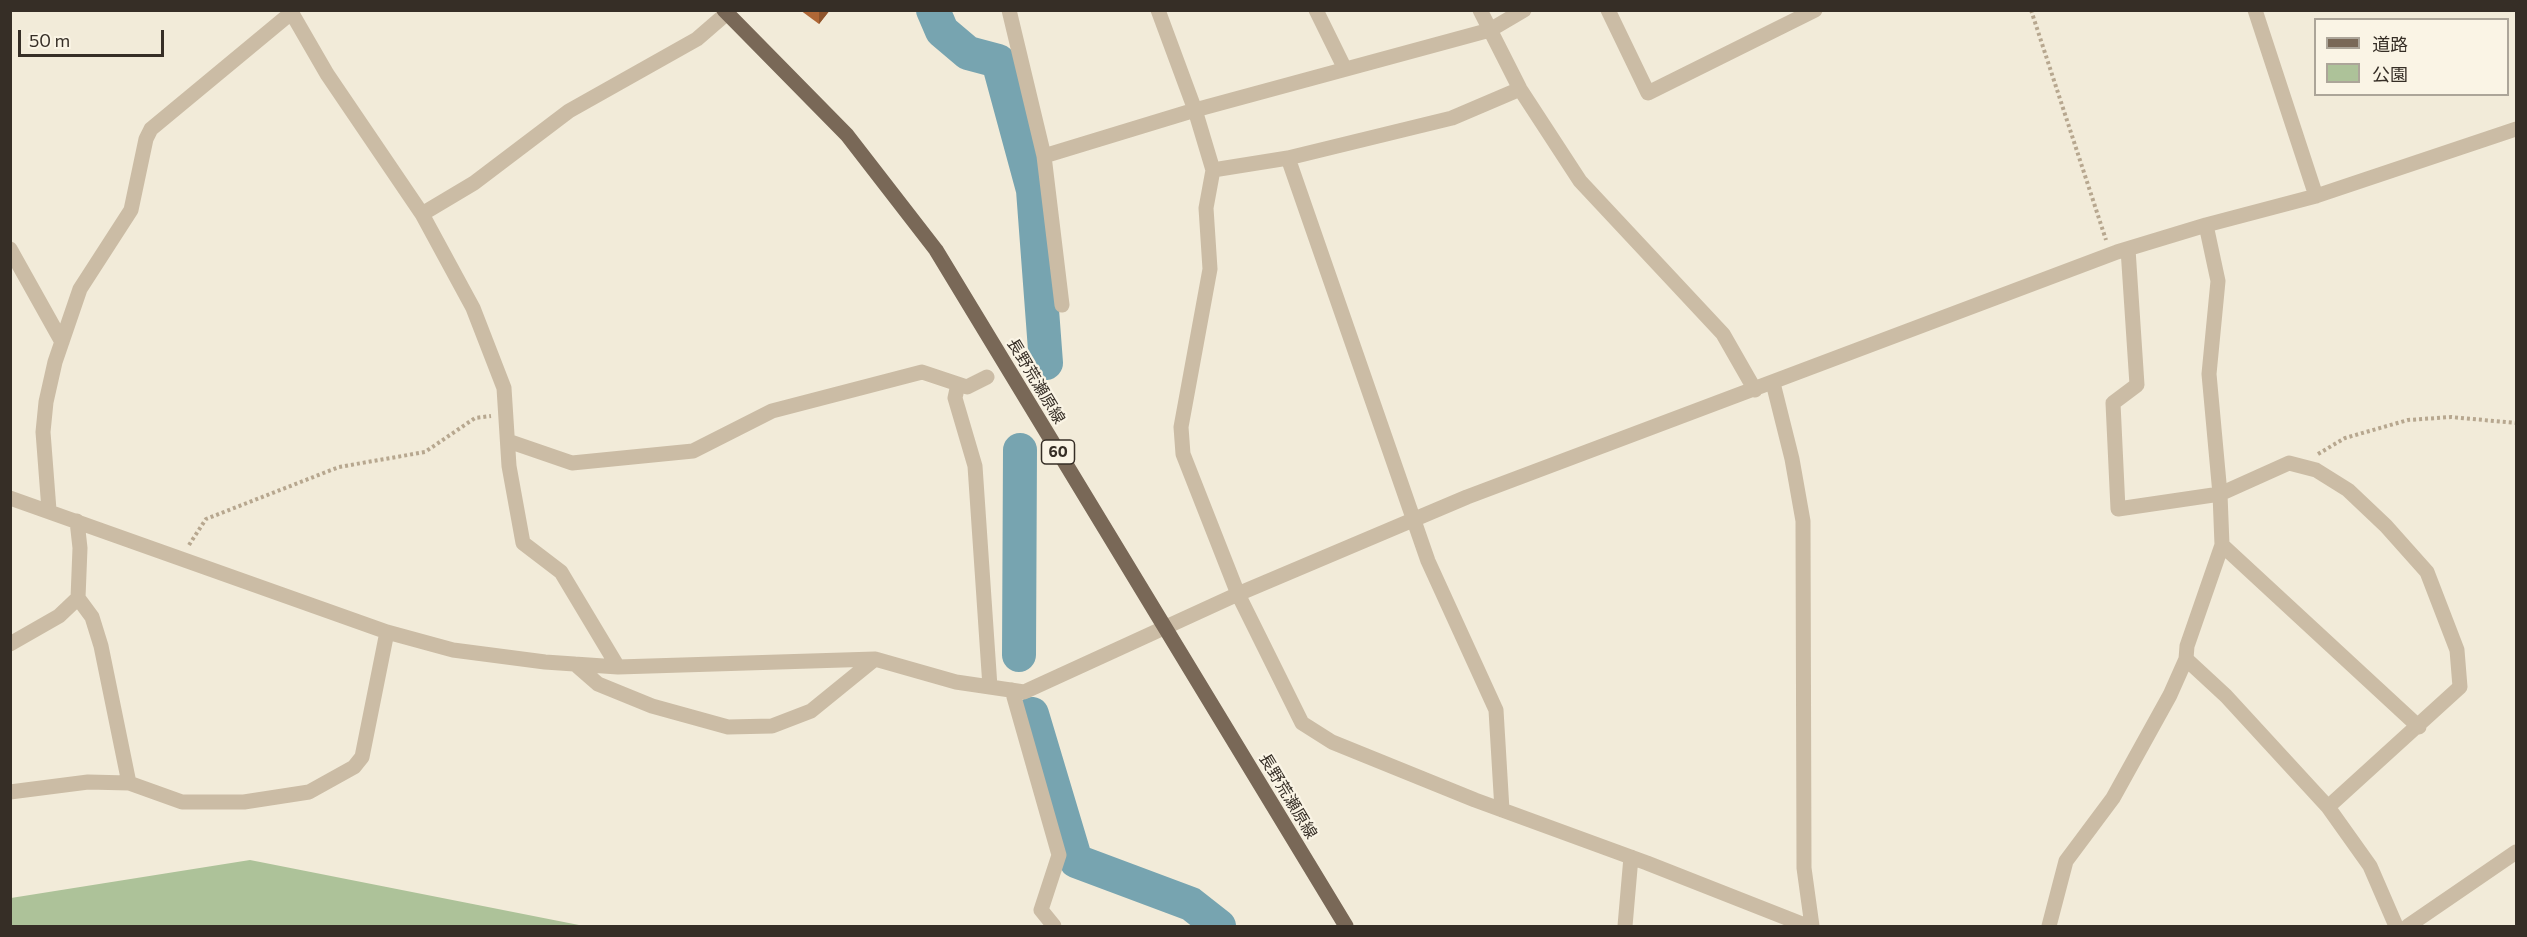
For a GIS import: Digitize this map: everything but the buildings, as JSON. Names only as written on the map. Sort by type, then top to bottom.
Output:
[{"type":"main road","name":"長野荒瀬原線","points":[[725,12],[847,135],[936,250],[1346,927]]},
{"type":"street","points":[[1009,10],[1044,156],[1062,305]]},
{"type":"street","points":[[1158,10],[1195,110],[1213,170],[1206,208],[1210,269],[1182,427],[1183,454],[1238,594],[1302,723],[1332,742],[1807,927]]},
{"type":"street","points":[[1316,10],[1345,69]]},
{"type":"street","points":[[1480,10],[1520,89],[1580,181],[1723,334],[1755,390]]},
{"type":"street","points":[[1044,156],[1195,110],[1490,30],[1524,10]]},
{"type":"street","points":[[1608,10],[1648,93],[1815,10]]},
{"type":"street","points":[[2255,10],[2316,196]]},
{"type":"street","points":[[49,510],[44,432],[46,402],[62,342],[80,289],[131,210],[146,139],[151,129],[291,12],[327,74],[422,214],[473,308],[504,388],[509,466],[523,543],[561,572],[618,667]]},
{"type":"street","points":[[422,214],[474,183],[569,111],[697,39],[725,12]]},
{"type":"street","points":[[1213,170],[1288,158],[1452,118],[1520,89]]},
{"type":"street","points":[[10,498],[387,632],[453,650],[618,667],[875,659],[956,682],[1024,692],[1238,594],[1478,493],[1773,384],[2110,255],[2206,225],[2316,196],[2517,129]]},
{"type":"street","points":[[1288,158],[1428,561],[1496,710],[1502,810]]},
{"type":"street","points":[[2049,927],[2066,861],[2113,798],[2170,695],[2186,659],[2187,646],[2222,545],[2220,494],[2209,374],[2218,281],[2206,225]]},
{"type":"street","points":[[10,249],[62,342]]},
{"type":"street","points":[[2128,249],[2137,385],[2113,403],[2118,509],[2220,494],[2289,463],[2316,470],[2348,490],[2386,525],[2427,572],[2457,650],[2460,687],[2419,727],[2328,807]]},
{"type":"street","points":[[508,441],[572,463],[693,451],[772,411],[922,372],[967,387],[987,377]]},
{"type":"street","points":[[958,384],[955,398],[975,466],[990,687]]},
{"type":"street","points":[[1773,384],[1792,459],[1803,521],[1804,868],[1812,927]]},
{"type":"street","points":[[77,520],[80,548],[78,598],[92,616],[101,646],[129,783]]},
{"type":"street","points":[[2222,545],[2419,727]]},
{"type":"street","points":[[10,644],[59,616],[78,598]]},
{"type":"street","points":[[10,792],[88,782],[129,783],[182,802],[244,802],[309,792],[340,776],[354,767],[362,758],[387,632]]},
{"type":"street","points":[[576,664],[598,684],[652,706],[728,727],[772,726],[811,711],[875,659]]},
{"type":"street","points":[[2186,659],[2226,696],[2328,807],[2370,866],[2396,927]]},
{"type":"street","points":[[1012,690],[1059,855],[1041,910],[1054,927]]},
{"type":"street","points":[[2408,927],[2517,852]]},
{"type":"street","points":[[1625,927],[1631,857]]},
{"type":"path","points":[[2031,10],[2110,255]]},
{"type":"path","points":[[181,558],[206,519],[339,467],[425,452],[475,418],[506,415]]},
{"type":"path","points":[[2300,466],[2345,438],[2408,420],[2451,417],[2514,425],[2517,423]]},
{"type":"green space","points":[[250,860],[584,926],[11,926],[11,898]]},
{"type":"waterway","points":[[933,10],[942,31],[968,53],[998,61],[1033,190],[1046,363]]},
{"type":"waterway","points":[[1019,655],[1020,450]]},
{"type":"waterway","points":[[1032,714],[1076,861],[1191,904],[1219,926]]}]
